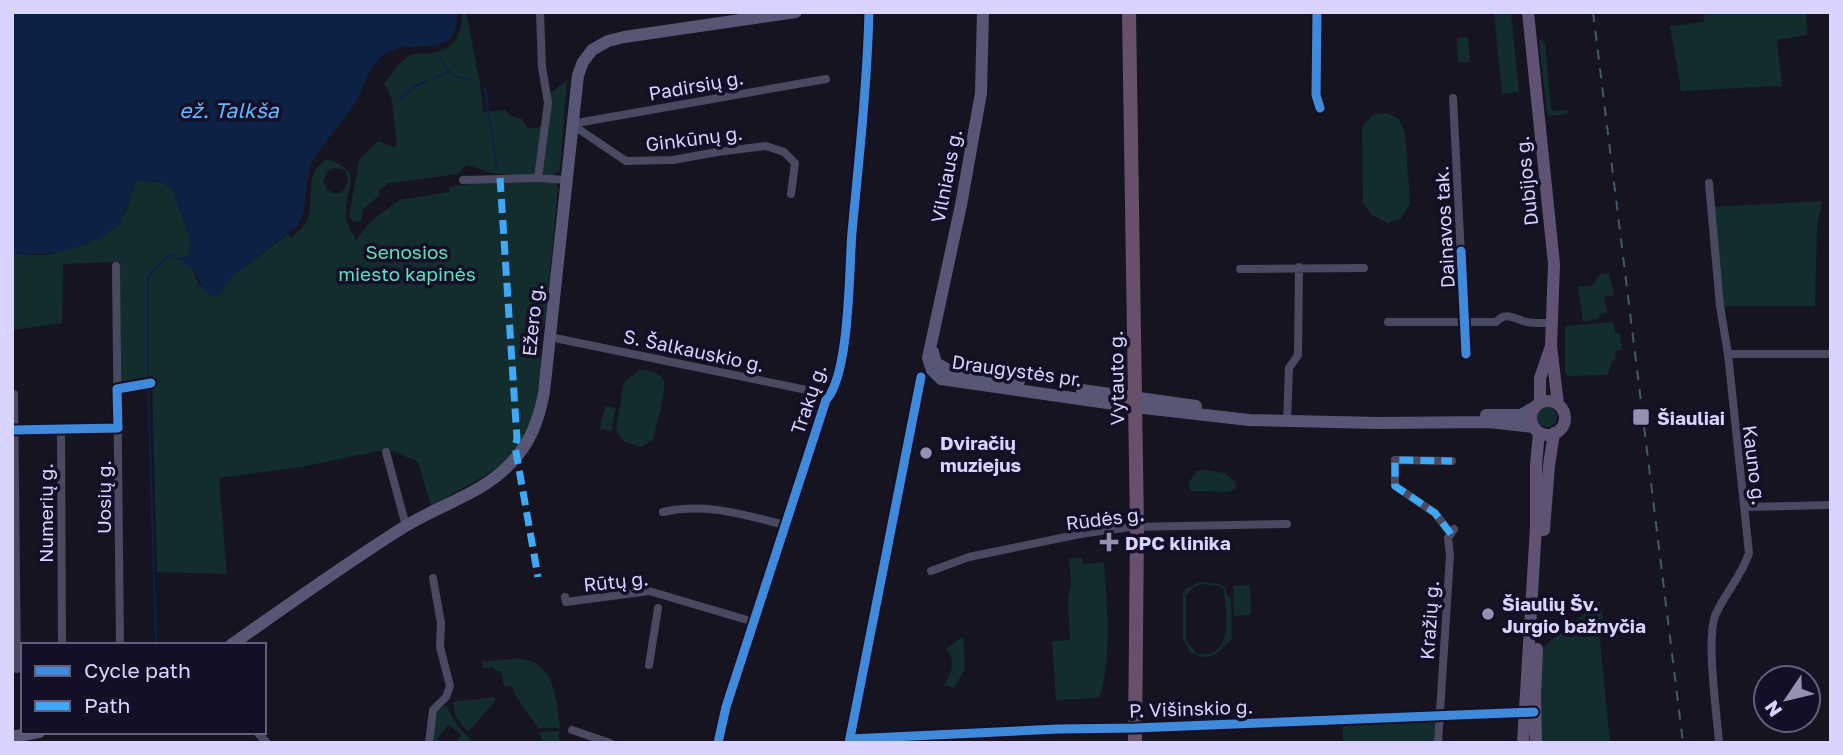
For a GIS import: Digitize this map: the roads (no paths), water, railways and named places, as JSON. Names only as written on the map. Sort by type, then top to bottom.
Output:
[{"type":"highway","name":"Vytauto g.","points":[[1129,12],[1137,527],[1135,735]]},
{"type":"main road","name":"Ežero g.","points":[[234,643],[406,526],[483,486],[518,456],[533,432],[541,406],[550,337],[571,124],[580,68],[587,55],[598,45],[643,34],[794,12]]},
{"type":"main road","name":"Vilniaus g.","points":[[932,346],[981,93],[983,12]]},
{"type":"main road","name":"Dubijos g.","points":[[1528,12],[1554,264],[1554,323],[1551,346],[1540,378],[1537,406]]},
{"type":"main road","name":"Draugystės pr.","points":[[932,346],[929,364],[940,379],[1287,418],[1489,422],[1536,430]]},
{"type":"main road","name":"Dubijos g.","points":[[1551,346],[1558,404]]},
{"type":"main road","points":[[1536,430],[1546,434],[1554,433],[1560,428],[1564,418],[1563,410],[1558,404],[1551,401],[1537,406],[1531,418],[1536,430],[1536,527],[1529,712],[1536,743]]},
{"type":"main road","name":"Draugystės pr.","points":[[1287,418],[1521,415],[1537,406]]},
{"type":"main road","points":[[1524,743],[1554,433]]},
{"type":"street","points":[[538,178],[548,103],[542,67],[540,12]]},
{"type":"street","name":"Trakų g.","points":[[718,743],[726,707],[826,400],[831,395],[841,356],[848,303],[869,12]]},
{"type":"street","points":[[1317,12],[1316,95],[1320,108]]},
{"type":"street","name":"Padirsių g.","points":[[571,124],[826,79]]},
{"type":"street","name":"Dainavos tak.","points":[[1452,98],[1466,354]]},
{"type":"street","name":"Ginkūnų g.","points":[[571,124],[625,160],[673,160],[757,146],[778,149],[789,154],[795,163],[791,194]]},
{"type":"street","points":[[463,180],[566,180]]},
{"type":"street","name":"Kauno g.","points":[[1709,183],[1720,306],[1728,354],[1749,553],[1742,570],[1718,608],[1712,631],[1719,743]]},
{"type":"street","name":"Uosių g.","points":[[116,265],[120,643]]},
{"type":"street","points":[[1287,418],[1289,368],[1298,355],[1299,267]]},
{"type":"street","points":[[1240,269],[1364,268]]},
{"type":"street","points":[[1388,323],[1496,323],[1502,317],[1512,316],[1525,322],[1554,323]]},
{"type":"street","name":"S. Šalkauskio g.","points":[[550,337],[831,395]]},
{"type":"street","points":[[1728,354],[1831,354]]},
{"type":"street","points":[[14,394],[17,669]]},
{"type":"street","points":[[13,430],[118,428]]},
{"type":"street","name":"Numerių g.","points":[[61,429],[62,643]]},
{"type":"street","points":[[386,452],[406,526]]},
{"type":"street","name":"Kražių g.","points":[[1438,743],[1450,555],[1448,538],[1453,531],[1435,513],[1395,486],[1394,465],[1395,460],[1452,461]]},
{"type":"street","points":[[1744,507],[1831,505]]},
{"type":"street","points":[[663,512],[699,508],[725,510],[785,525]]},
{"type":"street","name":"Rūdės g.","points":[[931,571],[979,555],[1080,534],[1137,527],[1287,524]]},
{"type":"street","points":[[429,743],[433,709],[446,697],[450,686],[440,647],[440,623],[433,578]]},
{"type":"street","name":"Rūtų g.","points":[[565,597],[566,602],[649,591],[754,622]]},
{"type":"street","points":[[649,665],[658,608]]},
{"type":"street","name":"P. Višinskio g.","points":[[850,739],[1058,729],[1135,735],[1529,712]]},
{"type":"street","points":[[572,730],[608,742]]},
{"type":"water","name":"ež. Talkša","points":[[12,12],[457,12],[455,28],[450,38],[442,44],[396,49],[375,63],[357,100],[312,161],[304,210],[298,225],[229,279],[220,294],[215,297],[203,289],[192,268],[178,259],[189,255],[191,240],[172,189],[164,183],[136,180],[120,225],[94,240],[56,252],[12,255]]},
{"type":"waterway","points":[[439,56],[451,73],[471,80]]},
{"type":"waterway","points":[[434,78],[446,73]]},
{"type":"waterway","points":[[401,98],[417,85],[427,81]]},
{"type":"waterway","points":[[485,88],[497,169]]},
{"type":"waterway","points":[[156,643],[148,379],[148,277],[172,254],[178,259]]},
{"type":"railway","points":[[1593,12],[1683,743]]},
{"type":"place","name":"Šiauliai","points":[[1641,417]]},
{"type":"place","name":"Dviračių muziejus","points":[[926,453]]},
{"type":"place","name":"DPC klinika","points":[[1109,542]]},
{"type":"place","name":"Šiaulių Šv. Jurgio bažnyčia","points":[[1488,614]]},
{"type":"park label","name":"Senosios miesto kapinės","points":[[407,262]]}]
